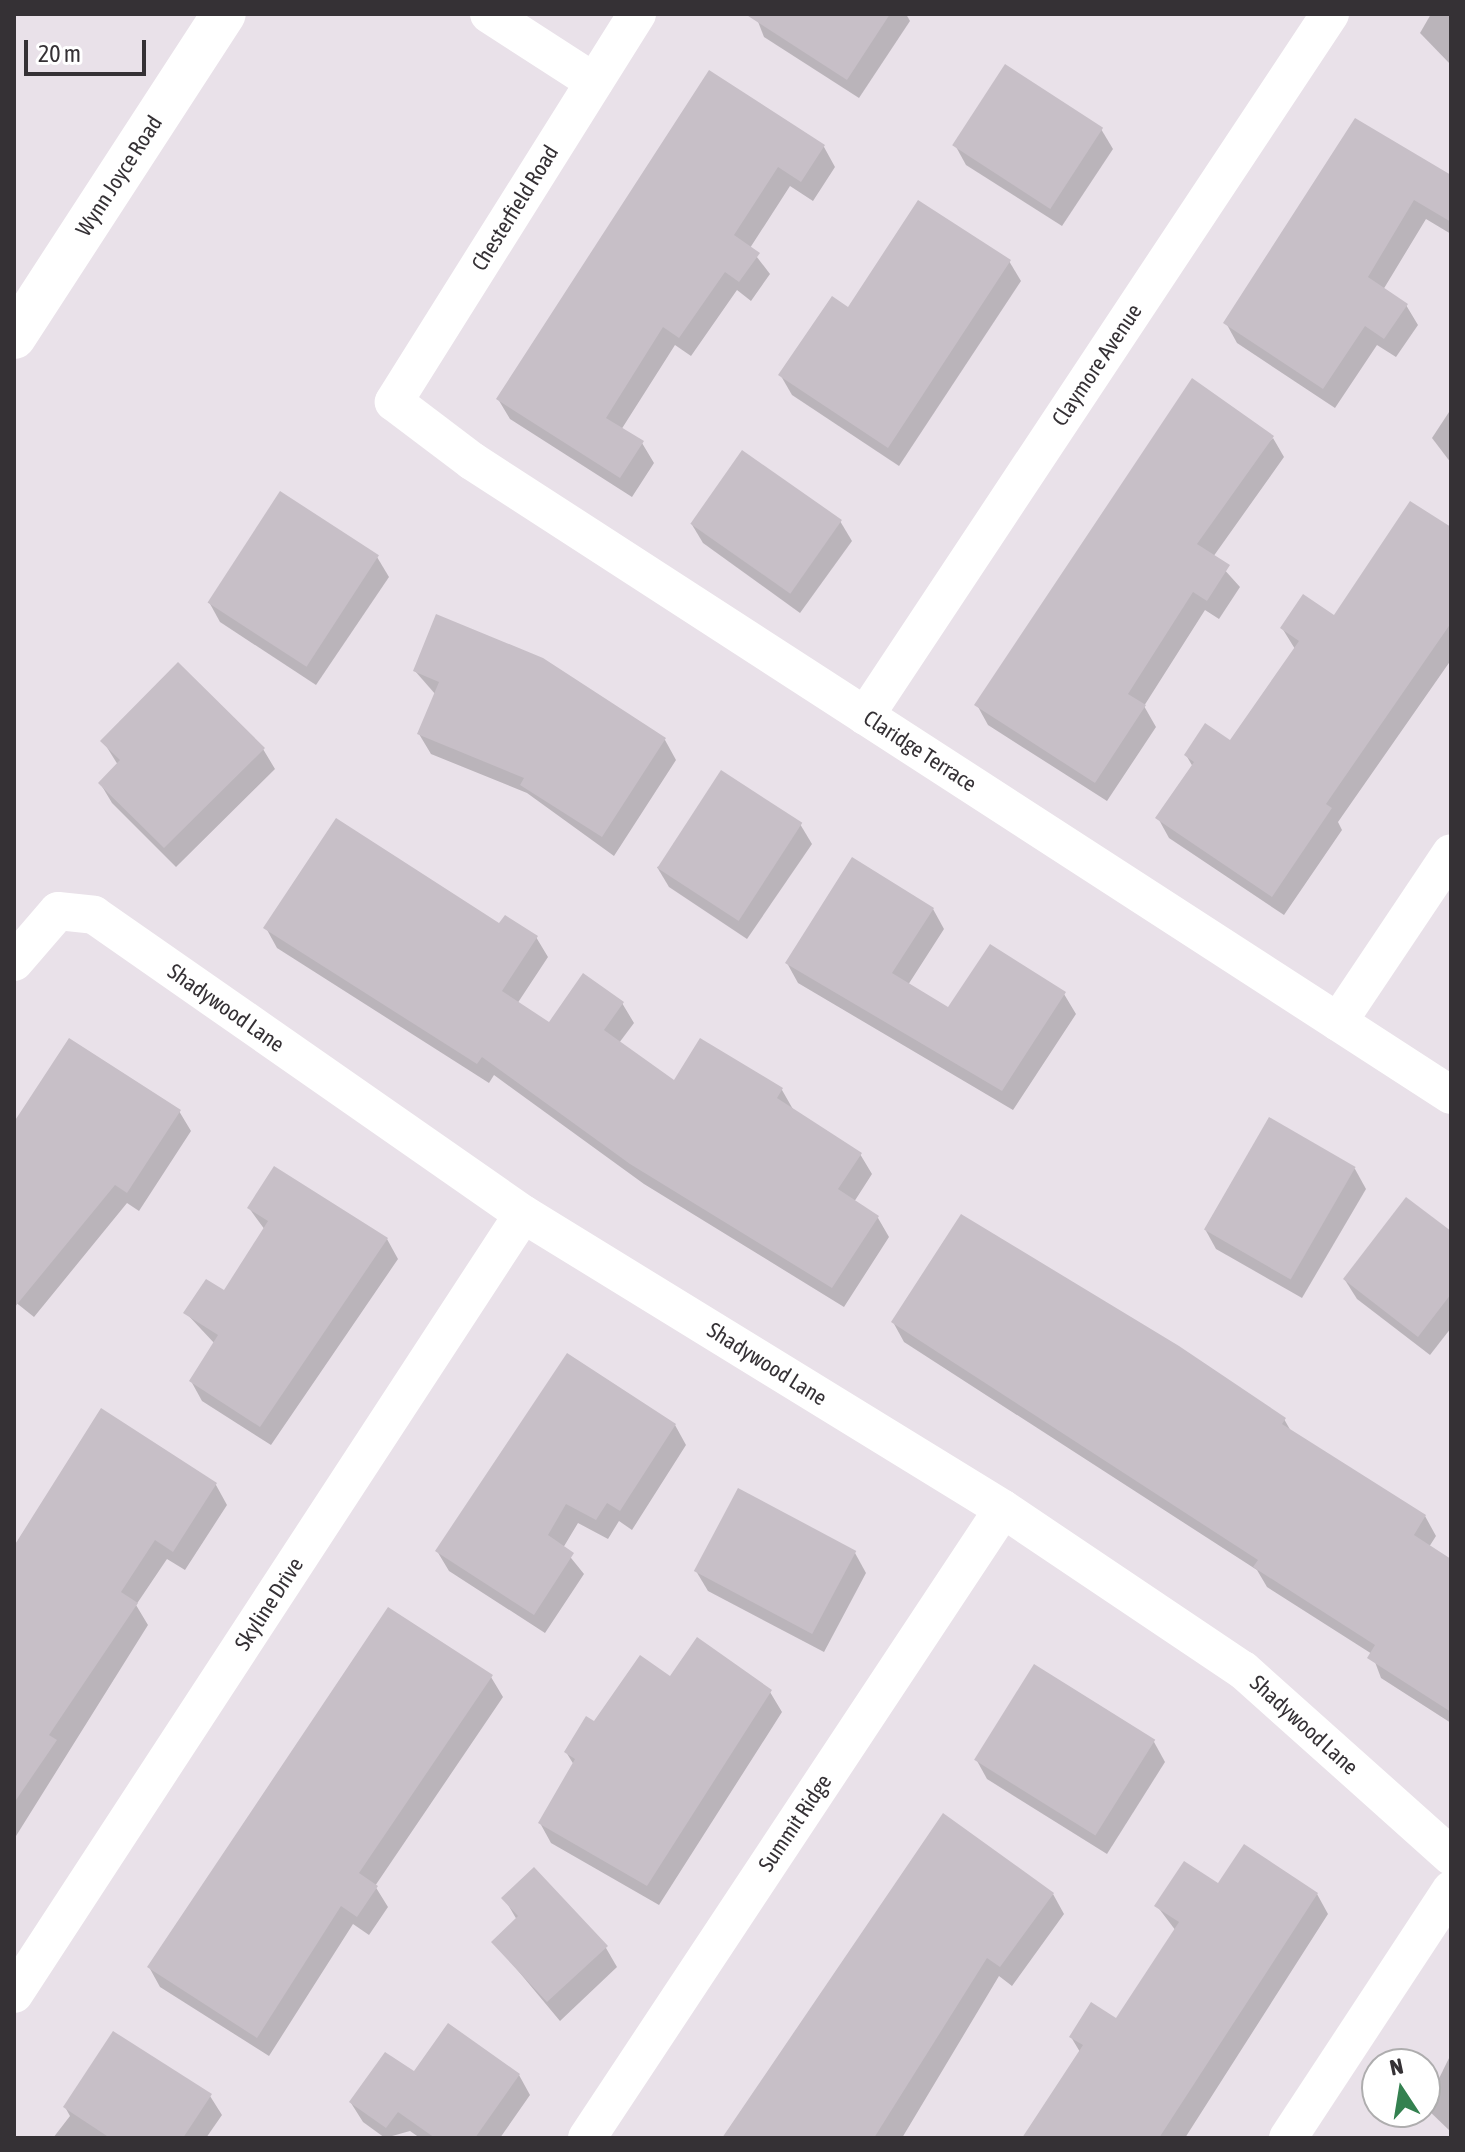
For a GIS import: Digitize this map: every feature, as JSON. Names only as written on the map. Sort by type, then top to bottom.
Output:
[{"type":"street","name":"Wynn Joyce Road","points":[[14,337],[224,14]]},
{"type":"street","points":[[489,14],[594,82]]},
{"type":"street","name":"Chesterfield Road","points":[[394,402],[637,14]]},
{"type":"street","name":"Claymore Avenue","points":[[865,716],[1330,14]]},
{"type":"street","name":"Claridge Terrace","points":[[394,402],[472,461],[1451,1095]]},
{"type":"street","points":[[1338,1022],[1451,853]]},
{"type":"street","name":"Shadywood Lane","points":[[14,962],[58,911],[94,915],[523,1214],[1003,1509],[1243,1670],[1451,1856]]},
{"type":"street","name":"Skyline Drive","points":[[14,1994],[523,1214]]},
{"type":"street","name":"Summit Ridge","points":[[587,2138],[1003,1509]]},
{"type":"street","points":[[1288,2138],[1451,1890]]},
{"type":"building","points":[[745,14],[890,14],[847,80]]},
{"type":"building","points":[[1005,64],[1103,128],[1050,209],[952,145]]},
{"type":"building","points":[[709,70],[825,145],[801,182],[778,167],[734,235],[760,253],[739,282],[725,272],[679,338],[663,327],[606,418],[644,441],[620,478],[496,399]]},
{"type":"building","points":[[1355,118],[1451,175],[1451,222],[1414,200],[1368,277],[1408,304],[1384,339],[1365,326],[1323,389],[1223,323]]},
{"type":"building","points":[[918,200],[1011,260],[888,448],[778,375],[832,296],[848,307]]},
{"type":"building","points":[[1192,378],[1274,436],[1197,544],[1230,565],[1207,601],[1193,592],[1128,694],[1146,705],[1095,783],[974,705]]},
{"type":"building","points":[[742,450],[842,520],[790,594],[690,524]]},
{"type":"building","points":[[280,491],[379,555],[307,667],[208,603]]},
{"type":"building","points":[[1410,501],[1451,527],[1451,623],[1326,804],[1332,808],[1272,897],[1155,818],[1194,762],[1184,755],[1205,723],[1230,740],[1299,641],[1280,628],[1303,594],[1334,615]]},
{"type":"building","points":[[436,614],[543,658],[666,738],[602,837],[520,785],[524,778],[417,734],[439,682],[413,671]]},
{"type":"building","points":[[178,662],[265,748],[164,848],[98,783],[120,760],[100,741]]},
{"type":"building","points":[[721,770],[802,823],[739,921],[657,868]]},
{"type":"building","points":[[336,818],[499,923],[505,915],[538,936],[502,991],[549,1022],[583,973],[624,1002],[604,1030],[674,1080],[700,1038],[783,1088],[777,1098],[862,1153],[838,1189],[879,1216],[832,1288],[630,1164],[482,1057],[477,1064],[263,928]]},
{"type":"building","points":[[852,857],[934,908],[892,973],[948,1007],[990,944],[1066,992],[1002,1091],[785,963]]},
{"type":"building","points":[[69,1038],[181,1110],[127,1193],[115,1185],[14,1308],[14,1122]]},
{"type":"building","points":[[1269,1117],[1356,1167],[1291,1280],[1204,1230]]},
{"type":"building","points":[[274,1166],[388,1238],[260,1427],[189,1381],[218,1335],[183,1313],[206,1279],[224,1290],[268,1221],[247,1208]]},
{"type":"building","points":[[1406,1197],[1451,1231],[1451,1294],[1418,1337],[1343,1279]]},
{"type":"building","points":[[961,1214],[1179,1346],[1286,1418],[1282,1424],[1426,1515],[1414,1535],[1451,1559],[1451,1712],[1367,1658],[1375,1645],[1253,1567],[1258,1560],[891,1322]]},
{"type":"building","points":[[567,1353],[676,1424],[620,1511],[607,1503],[596,1520],[566,1504],[548,1535],[574,1553],[534,1615],[435,1551]]},
{"type":"building","points":[[101,1408],[217,1483],[173,1552],[155,1540],[121,1592],[138,1603],[49,1735],[57,1740],[14,1803],[14,1546]]},
{"type":"building","points":[[738,1488],[856,1551],[812,1634],[694,1571]]},
{"type":"building","points":[[388,1607],[493,1675],[359,1873],[378,1886],[357,1917],[341,1906],[257,2038],[147,1967]]},
{"type":"building","points":[[697,1637],[772,1690],[647,1886],[538,1823],[575,1759],[564,1752],[586,1716],[594,1721],[640,1655],[670,1676]]},
{"type":"building","points":[[1034,1664],[1155,1740],[1095,1836],[974,1760]]},
{"type":"building","points":[[943,1813],[1054,1893],[1000,1967],[987,1958],[874,2138],[722,2138]]},
{"type":"building","points":[[1244,1844],[1318,1893],[1159,2138],[1022,2138],[1083,2045],[1069,2037],[1091,2002],[1116,2018],[1179,1922],[1154,1906],[1184,1861],[1218,1883]]},
{"type":"building","points":[[534,1867],[608,1946],[547,2002],[491,1942],[518,1916],[501,1898]]},
{"type":"building","points":[[448,2023],[520,2074],[475,2138],[435,2138],[398,2112],[386,2128],[349,2102],[385,2052],[414,2071]]},
{"type":"building","points":[[113,2031],[212,2094],[183,2138],[110,2138],[63,2107]]}]
